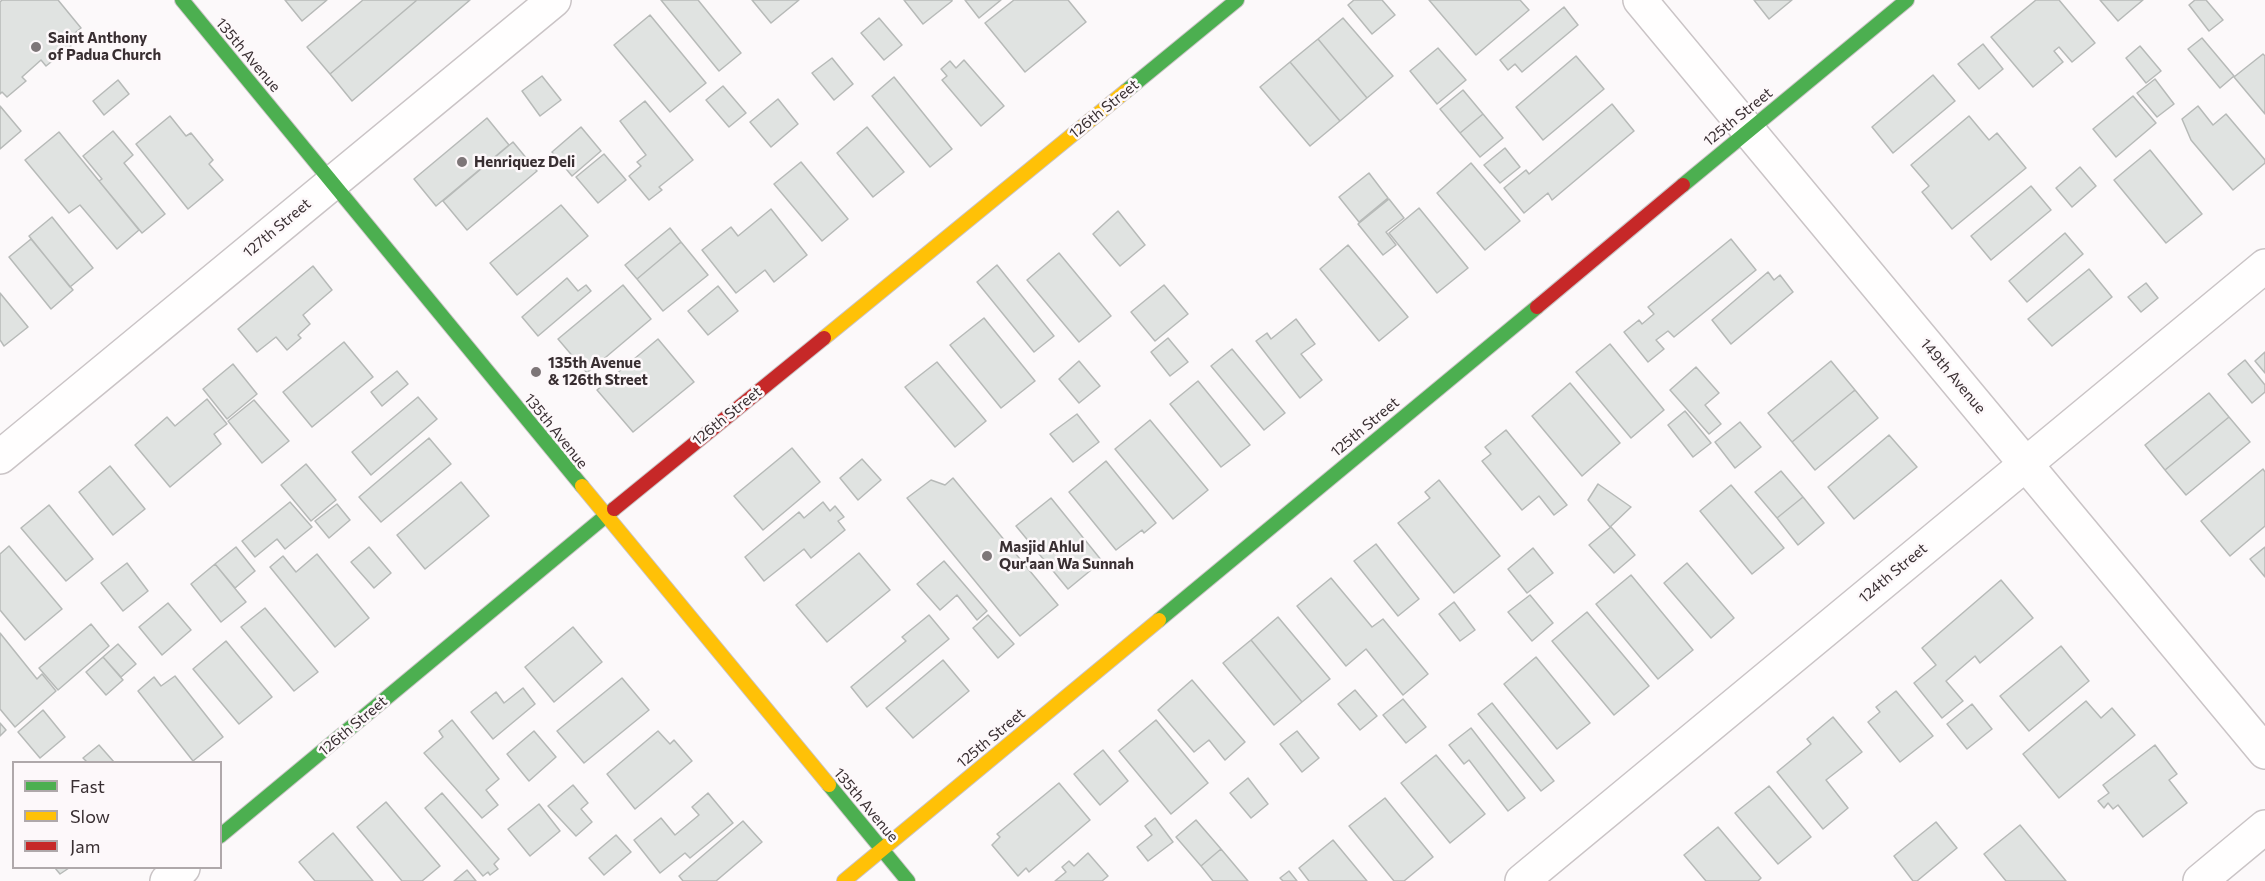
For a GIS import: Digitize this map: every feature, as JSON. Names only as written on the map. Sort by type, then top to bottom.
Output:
[{"type":"street","name":"135th Avenue","points":[[182,0],[605,517],[908,881]]},
{"type":"street","name":"127th Street","points":[[0,457],[554,0]]},
{"type":"street","name":"126th Street","points":[[222,834],[605,517],[1237,0]]},
{"type":"street","name":"149th Avenue","points":[[1640,0],[2265,752]]},
{"type":"street","name":"125th Street","points":[[844,881],[1907,0]]},
{"type":"street","name":"124th Street","points":[[1522,881],[2265,266]]},
{"type":"street","points":[[2200,881],[2265,827]]},
{"type":"street","points":[[166,881],[181,869]]},
{"type":"building","points":[[2,0],[58,0],[81,28],[66,40],[71,46],[46,66],[41,60],[22,77],[26,81],[7,97],[2,92],[0,94],[0,2]]},
{"type":"building","points":[[285,0],[327,0],[302,21]]},
{"type":"building","points":[[363,0],[417,0],[330,74],[307,47]]},
{"type":"building","points":[[417,0],[470,0],[352,101],[330,74]]},
{"type":"building","points":[[661,0],[698,0],[741,53],[719,71]]},
{"type":"building","points":[[752,0],[799,0],[771,23]]},
{"type":"building","points":[[904,0],[952,0],[952,1],[923,24]]},
{"type":"building","points":[[965,0],[1001,0],[979,18]]},
{"type":"building","points":[[1014,0],[1068,0],[1086,22],[1025,72],[985,23]]},
{"type":"building","points":[[1354,0],[1382,0],[1395,15],[1372,34],[1348,5]]},
{"type":"building","points":[[1429,0],[1520,0],[1529,10],[1476,55]]},
{"type":"building","points":[[1754,0],[1792,0],[1769,19]]},
{"type":"building","points":[[2036,0],[2059,0],[2095,43],[2072,62],[2059,47],[2054,51],[2063,62],[2033,87],[1991,37]]},
{"type":"building","points":[[2100,0],[2143,0],[2118,21]]},
{"type":"building","points":[[2195,0],[2206,0],[2223,20],[2209,31],[2189,5]]},
{"type":"building","points":[[1564,7],[1578,25],[1522,72],[1515,64],[1508,70],[1500,60]]},
{"type":"building","points":[[650,15],[706,83],[670,112],[614,45]]},
{"type":"building","points":[[879,18],[902,45],[884,60],[861,33]]},
{"type":"building","points":[[1343,18],[1393,76],[1367,98],[1318,39]]},
{"type":"building","points":[[2202,38],[2234,76],[2220,88],[2188,49]]},
{"type":"building","points":[[1318,39],[1367,98],[1340,121],[1290,62]]},
{"type":"building","points":[[1983,44],[2003,69],[1979,89],[1958,64]]},
{"type":"building","points":[[2140,46],[2161,71],[2146,83],[2126,58]]},
{"type":"building","points":[[1438,48],[1466,80],[1437,104],[1410,71]]},
{"type":"building","points":[[2263,54],[2265,56],[2265,114],[2234,77]]},
{"type":"building","points":[[1576,56],[1604,89],[1543,140],[1516,107]]},
{"type":"building","points":[[832,58],[853,84],[834,100],[812,73]]},
{"type":"building","points":[[964,60],[1004,106],[981,126],[942,80],[947,76],[941,69],[950,61],[956,68]]},
{"type":"building","points":[[1290,62],[1340,121],[1310,146],[1260,87]]},
{"type":"building","points":[[1933,75],[1955,101],[1893,153],[1872,127]]},
{"type":"building","points":[[542,76],[561,100],[540,116],[522,91]]},
{"type":"building","points":[[894,77],[952,149],[930,167],[872,96]]},
{"type":"building","points":[[2155,79],[2174,104],[2157,117],[2137,93]]},
{"type":"building","points":[[118,80],[129,94],[104,115],[93,101]]},
{"type":"building","points":[[723,86],[746,113],[729,127],[706,100]]},
{"type":"building","points":[[1463,90],[1483,114],[1460,133],[1440,109]]},
{"type":"building","points":[[2133,96],[2156,123],[2116,157],[2093,129]]},
{"type":"building","points":[[778,99],[798,124],[771,147],[750,122]]},
{"type":"building","points":[[645,101],[693,160],[659,187],[662,190],[649,200],[629,176],[641,166],[637,162],[646,155],[620,121]]},
{"type":"building","points":[[1612,104],[1634,131],[1552,200],[1548,193],[1524,213],[1504,188],[1526,170],[1529,174]]},
{"type":"building","points":[[0,106],[21,131],[0,149]]},
{"type":"building","points":[[2198,106],[2213,125],[2226,114],[2265,160],[2265,163],[2233,190],[2191,140],[2182,119]]},
{"type":"building","points":[[1483,114],[1503,138],[1480,157],[1460,133]]},
{"type":"building","points":[[170,116],[186,136],[191,133],[213,160],[209,164],[223,180],[188,209],[136,144]]},
{"type":"building","points":[[1969,116],[1989,140],[1997,133],[2026,168],[1952,229],[1922,192],[1929,186],[1911,165]]},
{"type":"building","name":"Henriquez Deli","points":[[487,118],[509,145],[436,206],[414,179]]},
{"type":"building","points":[[581,127],[601,151],[572,176],[552,152]]},
{"type":"building","points":[[867,127],[904,172],[873,197],[837,153]]},
{"type":"building","points":[[113,131],[133,155],[124,163],[165,214],[142,233],[99,181],[102,179],[83,156]]},
{"type":"building","points":[[59,132],[139,230],[117,249],[80,205],[69,213],[25,160]]},
{"type":"building","points":[[513,142],[537,171],[467,230],[443,201]]},
{"type":"building","points":[[1505,148],[1520,167],[1500,183],[1484,165]]},
{"type":"building","points":[[2150,150],[2202,214],[2166,243],[2114,180]]},
{"type":"building","points":[[604,154],[626,180],[598,203],[576,177]]},
{"type":"building","points":[[801,162],[848,219],[822,241],[774,184]]},
{"type":"building","points":[[1471,163],[1520,221],[1485,250],[1437,193]]},
{"type":"building","points":[[2080,167],[2096,186],[2072,207],[2056,188]]},
{"type":"building","points":[[1369,173],[1388,198],[1359,222],[1339,197]]},
{"type":"building","points":[[2031,186],[2051,210],[1991,260],[1971,236]]},
{"type":"building","points":[[1389,199],[1404,218],[1386,232],[1396,245],[1383,255],[1358,224]]},
{"type":"building","points":[[561,205],[588,236],[517,295],[490,263]]},
{"type":"building","points":[[1419,208],[1468,268],[1437,293],[1389,233]]},
{"type":"building","points":[[771,209],[807,255],[774,282],[765,270],[736,293],[702,250],[731,227],[738,236]]},
{"type":"building","points":[[1118,211],[1145,245],[1120,266],[1093,234]]},
{"type":"building","points":[[52,217],[93,268],[70,287],[29,236]]},
{"type":"building","points":[[670,228],[681,242],[637,279],[625,265]]},
{"type":"building","points":[[2065,233],[2083,254],[2027,302],[2009,281]]},
{"type":"building","points":[[31,239],[73,290],[51,309],[9,257]]},
{"type":"building","points":[[1731,239],[1756,270],[1674,337],[1668,331],[1656,340],[1664,349],[1648,362],[1624,332],[1639,320],[1642,324],[1654,314],[1648,307]]},
{"type":"building","points":[[681,242],[708,275],[663,311],[637,279]]},
{"type":"building","points":[[1348,245],[1408,317],[1379,341],[1320,269]]},
{"type":"building","points":[[1059,253],[1111,316],[1079,342],[1027,280]]},
{"type":"building","points":[[997,265],[1054,336],[1034,352],[977,282]]},
{"type":"building","points":[[313,266],[332,290],[303,315],[310,324],[298,335],[301,338],[287,350],[276,337],[257,352],[238,329]]},
{"type":"building","points":[[2089,269],[2112,297],[2052,346],[2028,319]]},
{"type":"building","points":[[1768,272],[1774,280],[1780,275],[1793,292],[1731,344],[1712,320]]},
{"type":"building","points":[[567,278],[578,291],[586,285],[591,291],[538,336],[522,317]]},
{"type":"building","points":[[2146,283],[2158,298],[2141,312],[2128,297]]},
{"type":"building","points":[[623,285],[651,319],[587,373],[558,339]]},
{"type":"building","points":[[1164,285],[1188,314],[1155,341],[1131,312]]},
{"type":"building","points":[[718,286],[738,311],[708,335],[688,311]]},
{"type":"building","points":[[0,293],[28,327],[4,346],[0,340]]},
{"type":"building","points":[[984,318],[1035,381],[1001,408],[950,345]]},
{"type":"building","points":[[1296,319],[1315,344],[1301,354],[1322,380],[1300,398],[1256,341],[1267,333],[1271,339]]},
{"type":"building","points":[[1168,338],[1188,362],[1170,376],[1151,352]]},
{"type":"building","points":[[658,339],[694,382],[633,432],[597,390]]},
{"type":"building","points":[[344,342],[373,377],[312,427],[283,392]]},
{"type":"building","points":[[1610,344],[1664,410],[1631,438],[1576,372]]},
{"type":"building","points":[[1232,349],[1285,413],[1264,430],[1211,366]]},
{"type":"building","points":[[2265,352],[2265,373],[2255,361]]},
{"type":"building","points":[[2245,360],[2265,385],[2265,392],[2252,403],[2228,374]]},
{"type":"building","points":[[1079,361],[1100,386],[1079,403],[1059,379]]},
{"type":"building","points":[[1831,361],[1855,390],[1792,442],[1768,413]]},
{"type":"building","points":[[937,362],[986,421],[955,447],[905,387]]},
{"type":"building","points":[[233,364],[257,394],[227,419],[203,389]]},
{"type":"building","points":[[1696,367],[1719,393],[1705,405],[1721,424],[1709,434],[1670,390]]},
{"type":"building","points":[[397,371],[408,384],[382,406],[371,392]]},
{"type":"building","points":[[1198,381],[1250,445],[1221,467],[1170,404]]},
{"type":"building","points":[[1570,383],[1620,443],[1582,476],[1532,416]]},
{"type":"building","points":[[1855,390],[1878,418],[1815,470],[1792,442]]},
{"type":"building","points":[[2209,393],[2229,417],[2165,470],[2145,445]]},
{"type":"building","points":[[418,397],[437,419],[371,475],[352,452]]},
{"type":"building","points":[[207,399],[227,424],[214,434],[221,444],[170,487],[135,445],[167,417],[175,426]]},
{"type":"building","points":[[254,400],[289,441],[262,463],[228,421]]},
{"type":"building","points":[[1685,411],[1711,443],[1693,457],[1668,425]]},
{"type":"building","points":[[1077,414],[1099,442],[1073,462],[1050,434]]},
{"type":"building","points":[[2229,417],[2250,442],[2186,495],[2165,470]]},
{"type":"building","points":[[1150,420],[1208,490],[1173,519],[1115,449]]},
{"type":"building","points":[[1740,422],[1761,447],[1735,468],[1715,442]]},
{"type":"building","points":[[1506,430],[1567,505],[1554,515],[1539,496],[1522,510],[1482,461],[1491,454],[1485,447]]},
{"type":"building","points":[[1889,435],[1917,467],[1854,519],[1828,487]]},
{"type":"building","points":[[429,438],[451,464],[381,522],[359,497]]},
{"type":"building","points":[[792,448],[820,482],[763,530],[734,496]]},
{"type":"building","points":[[862,459],[881,480],[858,500],[840,478]]},
{"type":"building","points":[[1106,461],[1156,523],[1144,533],[1142,530],[1116,550],[1069,492]]},
{"type":"building","points":[[306,464],[336,500],[311,521],[281,485]]},
{"type":"building","points":[[110,466],[145,509],[113,535],[79,492]]},
{"type":"building","points":[[2263,469],[2265,472],[2265,526],[2230,556],[2201,521]]},
{"type":"building","points":[[1781,471],[1803,497],[1777,518],[1755,492]]},
{"type":"building","name":"Masjid Ahlul Qur'aan Wa Sunnah","points":[[953,478],[1058,605],[1020,636],[907,498],[931,480],[945,485]]},
{"type":"building","points":[[1439,480],[1500,556],[1454,593],[1398,523],[1430,498],[1425,492]]},
{"type":"building","points":[[461,482],[489,516],[425,569],[397,535]]},
{"type":"building","points":[[1598,484],[1631,507],[1610,527],[1588,500]]},
{"type":"building","points":[[1731,485],[1784,548],[1752,574],[1700,511]]},
{"type":"building","points":[[1803,497],[1824,523],[1798,545],[1777,518]]},
{"type":"building","points":[[1051,498],[1102,561],[1068,589],[1016,526]]},
{"type":"building","points":[[290,502],[312,527],[285,549],[277,539],[255,557],[242,541]]},
{"type":"building","points":[[823,502],[830,511],[835,506],[844,517],[838,521],[845,530],[811,558],[804,549],[764,581],[745,557],[799,512],[804,518]]},
{"type":"building","points":[[337,504],[350,520],[329,538],[315,521]]},
{"type":"building","points":[[49,505],[93,559],[66,581],[21,528]]},
{"type":"building","points":[[1611,527],[1635,555],[1614,573],[1589,545]]},
{"type":"building","points":[[1376,544],[1419,599],[1398,616],[1354,561]]},
{"type":"building","points":[[9,546],[62,609],[25,640],[0,610],[0,554]]},
{"type":"building","points":[[236,547],[255,571],[235,588],[215,564]]},
{"type":"building","points":[[369,547],[391,573],[374,588],[351,562]]},
{"type":"building","points":[[2265,547],[2265,577],[2250,559]]},
{"type":"building","points":[[1533,548],[1553,573],[1527,593],[1508,569]]},
{"type":"building","points":[[859,553],[890,590],[827,642],[796,605]]},
{"type":"building","points":[[317,554],[369,618],[335,647],[270,567],[283,556],[296,572]]},
{"type":"building","points":[[944,561],[987,611],[977,620],[957,595],[940,610],[917,584]]},
{"type":"building","points":[[127,563],[148,591],[123,611],[101,583]]},
{"type":"building","points":[[1687,563],[1734,618],[1711,638],[1664,583]]},
{"type":"building","points":[[215,564],[246,602],[221,622],[191,584]]},
{"type":"building","points":[[1631,575],[1693,650],[1658,679],[1596,604]]},
{"type":"building","points":[[1331,578],[1372,627],[1383,619],[1428,674],[1403,695],[1366,649],[1346,666],[1297,606]]},
{"type":"building","points":[[2001,580],[2033,618],[1980,663],[1975,656],[1946,681],[1963,701],[1942,718],[1914,683],[1936,665],[1922,648]]},
{"type":"building","points":[[1530,595],[1553,623],[1532,641],[1508,612]]},
{"type":"building","points":[[1454,602],[1475,630],[1460,641],[1439,614]]},
{"type":"building","points":[[168,603],[191,630],[162,655],[139,627]]},
{"type":"building","points":[[265,608],[318,672],[294,691],[241,627]]},
{"type":"building","points":[[1587,612],[1649,686],[1614,715],[1552,641]]},
{"type":"building","points":[[929,615],[949,639],[867,707],[851,687],[906,641],[902,637]]},
{"type":"building","points":[[988,615],[1014,644],[998,658],[973,628]]},
{"type":"building","points":[[1278,617],[1330,679],[1302,702],[1251,640]]},
{"type":"building","points":[[91,624],[109,646],[58,690],[39,668]]},
{"type":"building","points":[[573,627],[602,662],[554,702],[525,667]]},
{"type":"building","points":[[0,633],[37,679],[42,674],[56,691],[15,727],[0,709]]},
{"type":"building","points":[[1251,640],[1302,702],[1274,725],[1223,663]]},
{"type":"building","points":[[226,641],[272,697],[239,724],[193,669]]},
{"type":"building","points":[[118,644],[136,664],[121,677],[103,657]]},
{"type":"building","points":[[2061,646],[2089,681],[2029,731],[2000,696]]},
{"type":"building","points":[[103,657],[123,680],[106,695],[86,672]]},
{"type":"building","points":[[1536,657],[1590,723],[1557,749],[1504,684]]},
{"type":"building","points":[[943,660],[969,691],[913,738],[886,708]]},
{"type":"building","points":[[175,676],[223,737],[193,761],[138,691],[154,677],[161,686]]},
{"type":"building","points":[[622,678],[649,710],[584,763],[557,731]]},
{"type":"building","points":[[1192,680],[1245,742],[1225,760],[1209,740],[1194,752],[1158,710]]},
{"type":"building","points":[[523,688],[535,704],[493,739],[471,712],[496,692],[504,703]]},
{"type":"building","points":[[1355,690],[1377,716],[1360,730],[1338,704]]},
{"type":"building","points":[[1896,691],[1933,736],[1900,762],[1868,722],[1880,712],[1876,707]]},
{"type":"building","points":[[1403,699],[1426,727],[1406,743],[1383,715]]},
{"type":"building","points":[[2086,701],[2101,718],[2112,708],[2135,735],[2059,798],[2023,754]]},
{"type":"building","points":[[1492,703],[1554,781],[1541,791],[1478,714]]},
{"type":"building","points":[[1972,704],[1992,729],[1967,749],[1947,724]]},
{"type":"building","points":[[43,710],[65,737],[40,758],[18,732]]},
{"type":"building","points":[[1833,717],[1862,752],[1826,780],[1848,808],[1823,829],[1777,772],[1811,744],[1807,739]]},
{"type":"building","points":[[452,720],[499,779],[486,790],[498,805],[482,818],[424,753],[443,737],[439,731]]},
{"type":"building","points":[[1156,720],[1208,783],[1171,814],[1119,751]]},
{"type":"building","points":[[0,723],[6,730],[0,736]]},
{"type":"building","points":[[1471,728],[1525,798],[1508,811],[1469,760],[1464,764],[1449,745]]},
{"type":"building","points":[[534,731],[556,757],[529,781],[507,754]]},
{"type":"building","points":[[658,731],[670,744],[674,740],[692,761],[635,809],[607,774]]},
{"type":"building","points":[[1297,731],[1319,758],[1302,772],[1280,744]]},
{"type":"building","points":[[99,745],[113,761],[86,761],[83,758]]},
{"type":"building","points":[[2155,745],[2177,774],[2169,780],[2187,803],[2143,837],[2118,805],[2113,809],[2108,803],[2104,808],[2098,801],[2109,793],[2103,785]]},
{"type":"building","points":[[1103,750],[1128,781],[1100,805],[1074,774]]},
{"type":"building","points":[[1436,755],[1485,814],[1450,843],[1401,783]]},
{"type":"building","points":[[1248,778],[1268,804],[1251,818],[1230,793]]},
{"type":"building","points":[[1059,783],[1090,820],[1029,872],[1026,868],[1018,876],[992,845],[1000,837],[997,834]]},
{"type":"building","points":[[573,785],[588,803],[581,809],[592,822],[576,836],[548,806]]},
{"type":"building","points":[[1769,786],[1811,837],[1778,864],[1735,813]]},
{"type":"building","points":[[442,793],[499,859],[494,864],[498,869],[490,875],[488,872],[483,876],[425,808]]},
{"type":"building","points":[[708,793],[733,823],[690,858],[685,853],[660,873],[634,840],[661,818],[675,835],[699,815],[692,807]]},
{"type":"building","points":[[1385,798],[1433,857],[1404,881],[1394,881],[1349,826]]},
{"type":"building","points":[[386,802],[440,866],[422,881],[402,881],[357,827]]},
{"type":"building","points":[[539,804],[560,831],[530,856],[508,829]]},
{"type":"building","points":[[1155,818],[1173,842],[1148,861],[1137,847],[1152,835],[1145,826]]},
{"type":"building","points":[[1196,820],[1221,849],[1201,866],[1176,837]]},
{"type":"building","points":[[743,821],[762,842],[716,881],[683,881],[679,876]]},
{"type":"building","points":[[1936,822],[1957,848],[1917,881],[1913,881],[1894,856]]},
{"type":"building","points":[[2020,825],[2066,881],[2006,881],[1984,854]]},
{"type":"building","points":[[1718,827],[1761,878],[1758,881],[1706,881],[1684,855]]},
{"type":"building","points":[[333,833],[373,881],[315,881],[299,862]]},
{"type":"building","points":[[616,835],[631,852],[604,875],[589,858]]},
{"type":"building","points":[[1333,840],[1367,881],[1309,881],[1299,868]]},
{"type":"building","points":[[1221,849],[1248,881],[1213,881],[1201,866]]},
{"type":"building","points":[[1088,853],[1108,876],[1102,881],[1055,881],[1066,872],[1062,867],[1069,861],[1074,866]]},
{"type":"building","points":[[56,869],[68,869],[60,874]]},
{"type":"building","points":[[467,870],[476,881],[454,881]]},
{"type":"building","points":[[1289,871],[1297,881],[1283,881],[1280,878]]},
{"type":"traffic: fast","points":[[182,0],[582,486]]},
{"type":"traffic: fast","points":[[1126,91],[1237,0]]},
{"type":"traffic: fast","points":[[1683,185],[1907,0]]},
{"type":"traffic: fast","points":[[1159,620],[1537,307]]},
{"type":"traffic: fast","points":[[222,834],[614,509]]},
{"type":"traffic: fast","points":[[829,785],[908,881]]},
{"type":"traffic: slow","points":[[824,338],[1126,91]]},
{"type":"traffic: slow","points":[[582,486],[829,785]]},
{"type":"traffic: slow","points":[[844,881],[1159,620]]},
{"type":"traffic: jam","points":[[1537,307],[1683,185]]},
{"type":"traffic: jam","points":[[614,509],[824,338]]},
{"type":"place","name":"Saint Anthony of Padua Church","points":[[36,47]]},
{"type":"place","name":"Henriquez Deli","points":[[462,162]]},
{"type":"place","name":"135th Avenue & 126th Street","points":[[536,372]]},
{"type":"place","name":"Masjid Ahlul Qur'aan Wa Sunnah","points":[[987,556]]}]
